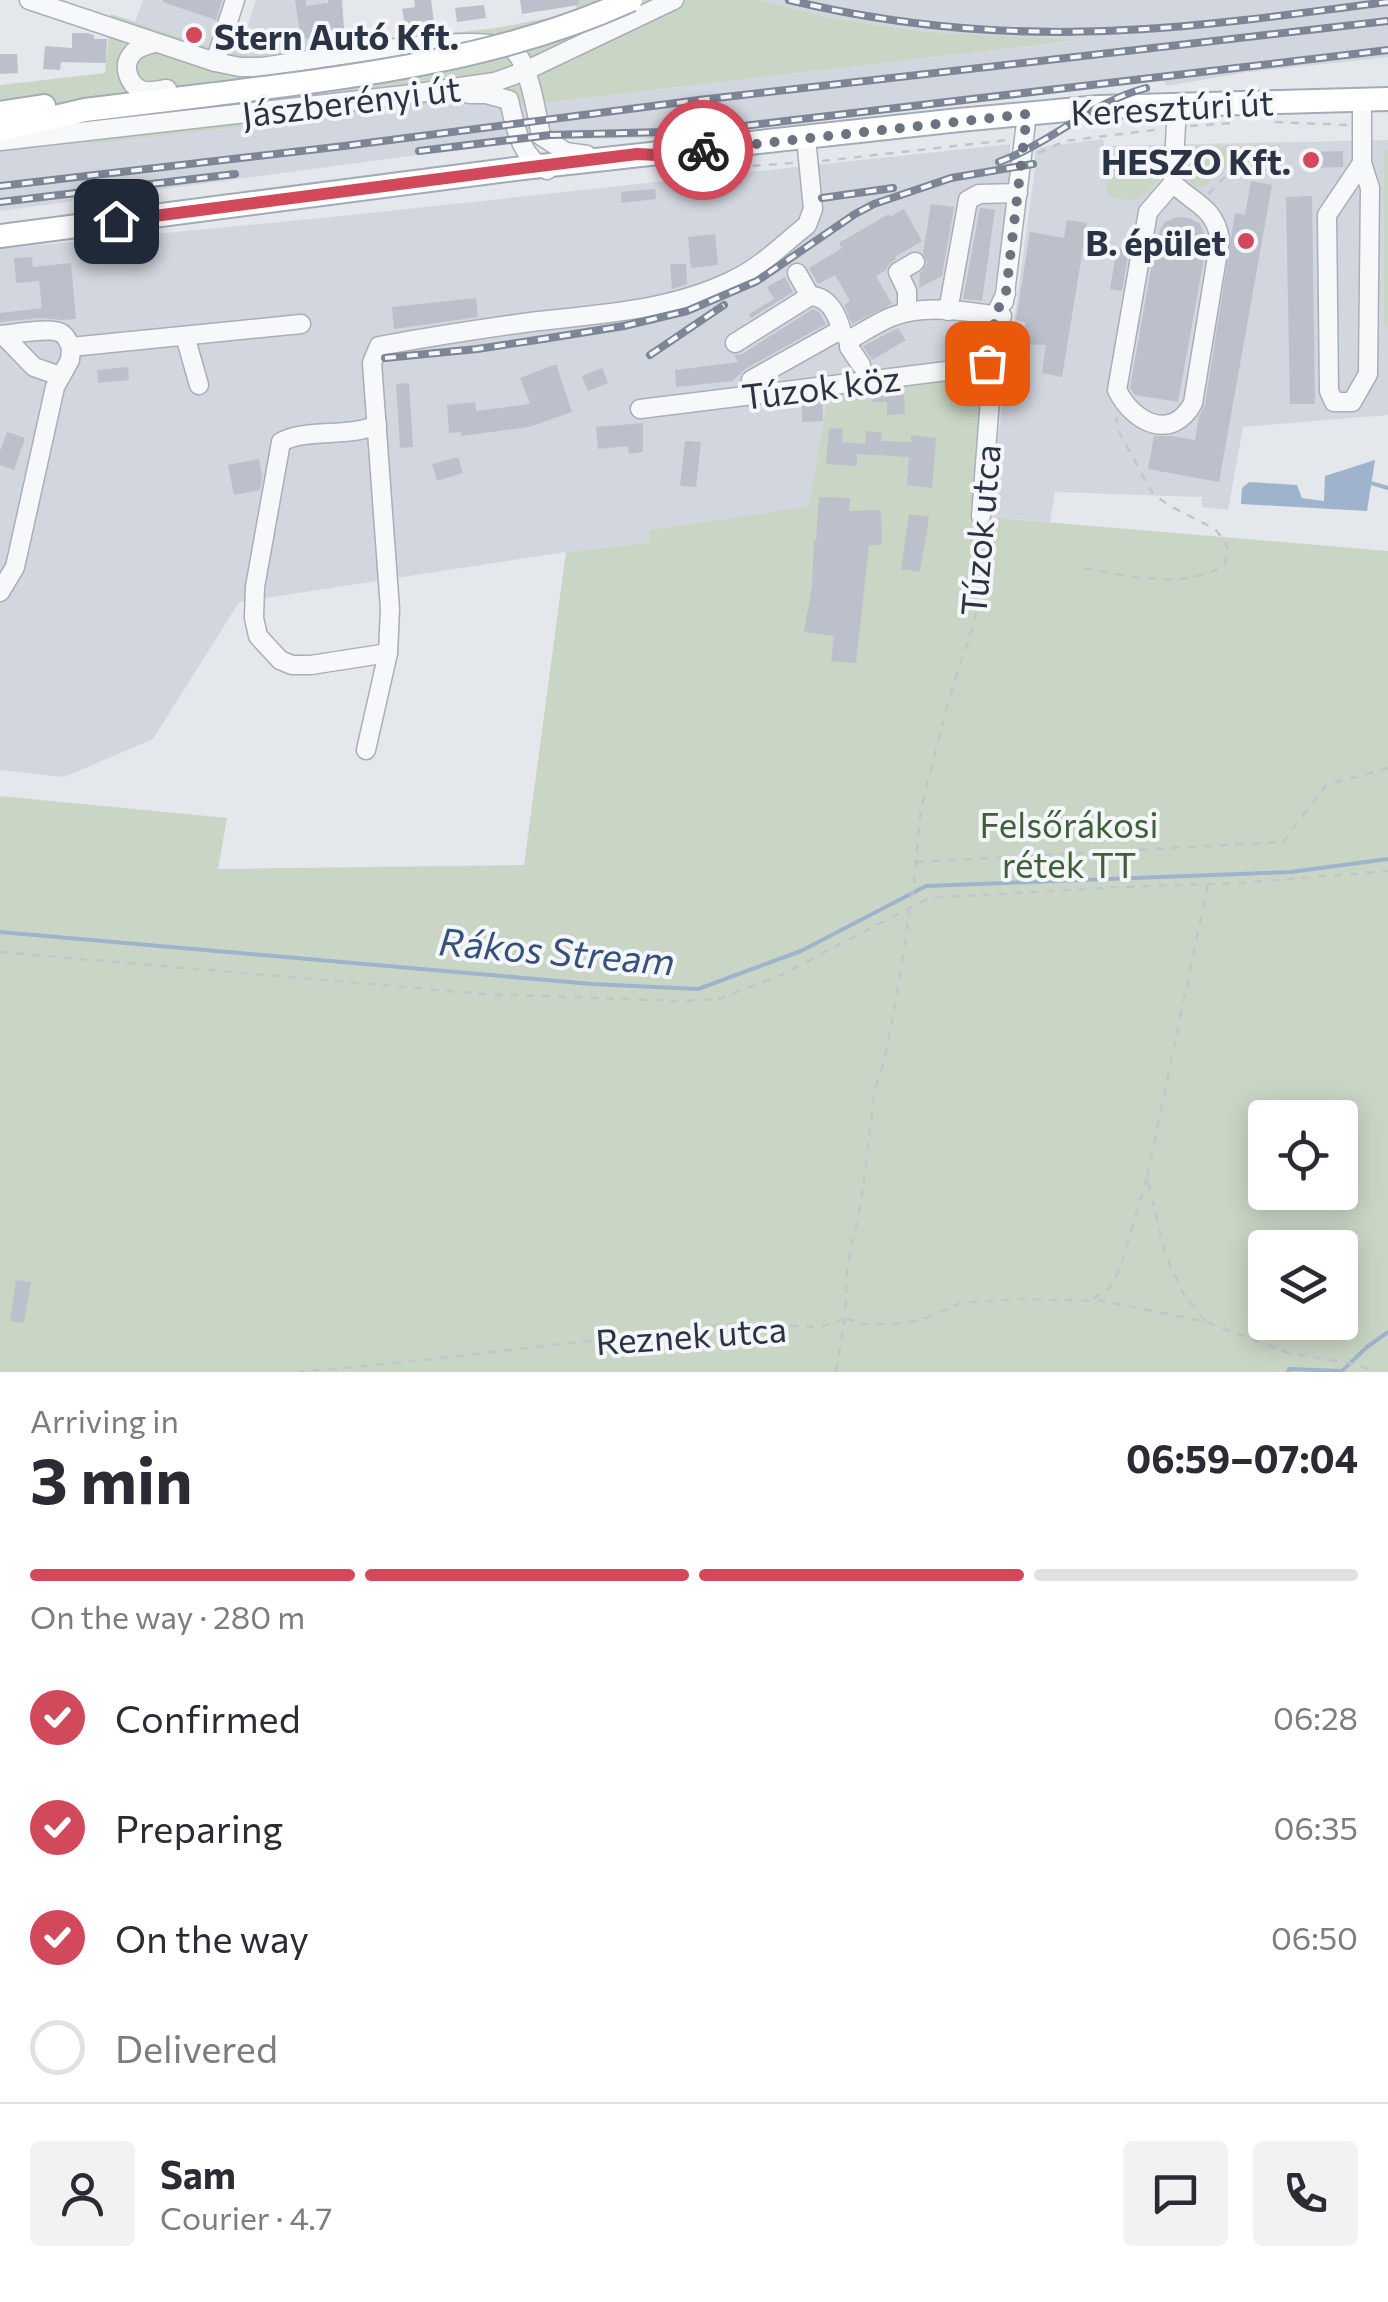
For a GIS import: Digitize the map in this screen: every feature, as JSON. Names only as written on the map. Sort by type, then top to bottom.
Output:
[{"type":"main road","name":"Jászberényi út","points":[[3,137],[85,110],[378,73],[480,53],[569,25],[631,0]]},
{"type":"main road","name":"Keresztúri út","points":[[0,236],[478,174],[630,165],[653,154],[1027,114],[1099,107],[1176,116],[1388,99]]},
{"type":"main road","name":"Jászberényi út","points":[[0,112],[72,102],[85,110]]},
{"type":"main road","name":"Keresztúri út","points":[[347,191],[409,192],[547,170]]},
{"type":"street","name":"Jászberényi út","points":[[3,137],[404,95],[504,80],[522,64],[510,48],[498,43],[457,42],[250,68],[154,43],[29,0]]},
{"type":"street","points":[[216,62],[235,0]]},
{"type":"street","points":[[547,170],[522,64],[532,56],[572,47],[674,0]]},
{"type":"street","name":"Jászberényi út","points":[[115,30],[122,40],[130,78],[143,90],[187,87],[216,94]]},
{"type":"street","points":[[457,42],[492,56],[501,69],[518,138],[547,170]]},
{"type":"street","points":[[128,60],[141,46],[154,43]]},
{"type":"street","points":[[531,92],[572,47]]},
{"type":"street","points":[[404,95],[486,94],[508,100]]},
{"type":"street","points":[[1362,99],[1362,164],[1370,188],[1368,374],[1352,402],[1334,402],[1329,392],[1327,215],[1362,164]]},
{"type":"street","name":"Túzok utca","points":[[980,516],[998,316],[1006,292],[1027,114]]},
{"type":"street","points":[[1173,182],[1214,216],[1220,239],[1193,403],[1187,415],[1176,421],[1153,424],[1132,413],[1116,390],[1148,212],[1173,182],[1176,116]]},
{"type":"street","points":[[541,136],[556,148],[574,154],[653,154]]},
{"type":"street","points":[[478,174],[502,163],[518,138]]},
{"type":"street","points":[[366,750],[388,653],[390,609],[372,363],[378,346],[652,307],[732,281],[754,269],[807,224],[812,209],[806,138]]},
{"type":"street","points":[[948,311],[968,200],[979,194],[1018,194]]},
{"type":"street","points":[[907,312],[907,290],[898,272],[915,262]]},
{"type":"street","points":[[797,273],[810,296]]},
{"type":"street","points":[[734,344],[810,296],[820,296],[826,300],[861,364]]},
{"type":"street","points":[[751,380],[835,334],[846,336],[907,312],[925,309],[998,316]]},
{"type":"street","name":"Túzok köz","points":[[640,409],[979,366],[990,358],[998,316]]},
{"type":"street","points":[[71,347],[301,324]]},
{"type":"street","points":[[0,592],[15,567],[54,386],[70,360],[71,347],[67,338],[52,331],[1,335]]},
{"type":"street","points":[[1,335],[34,367],[60,376]]},
{"type":"street","points":[[185,336],[199,385]]},
{"type":"street","points":[[377,425],[361,432],[281,442],[255,587],[254,618],[258,636],[280,660],[292,665],[388,653]]},
{"type":"path","points":[[1022,160],[1065,141],[1176,116],[1236,122]]},
{"type":"path","points":[[1273,122],[1362,126]]},
{"type":"path","points":[[653,154],[670,172],[808,162],[1024,138]]},
{"type":"path","points":[[1199,203],[1233,169],[1242,166],[1276,172]]},
{"type":"path","points":[[1084,568],[1141,578],[1195,578],[1225,566],[1228,550],[1215,528],[1153,494],[1120,434],[1116,390]]},
{"type":"path","name":"Túzok utca","points":[[909,908],[926,792],[949,698],[976,616],[980,516]]},
{"type":"path","points":[[916,862],[1283,842],[1326,785],[1388,768]]},
{"type":"path","points":[[0,952],[486,994],[679,1001],[719,998],[781,975],[930,898],[1301,879],[1388,870]]},
{"type":"path","points":[[1092,1300],[1110,1287],[1120,1268],[1147,1177],[1208,884]]},
{"type":"path","points":[[836,1372],[845,1318],[847,1269],[861,1202],[875,1088],[888,1044],[909,908]]},
{"type":"path","points":[[1147,1177],[1165,1254],[1184,1295],[1206,1322]]},
{"type":"path","name":"Reznek utca","points":[[297,1372],[743,1323],[820,1327],[845,1318],[865,1324],[892,1324],[918,1321],[961,1303],[1016,1299],[1103,1300],[1206,1322],[1290,1353],[1359,1365],[1374,1372]]},
{"type":"shaded area","name":"Stern Autó Kft.","points":[[143,0],[227,0],[211,47],[135,22]]},
{"type":"shaded area","points":[[256,0],[327,0],[333,47],[247,56],[241,46]]},
{"type":"shaded area","points":[[761,0],[1388,0],[1388,57],[1248,72],[1167,86],[1159,76],[665,138],[506,143],[0,211],[0,151],[74,141],[93,144],[470,100],[500,108],[1072,41],[926,32],[830,18]]},
{"type":"shaded area","points":[[1103,139],[1104,146],[1388,140],[1388,415],[1243,427],[1228,510],[1202,507],[1202,497],[1055,492],[1050,522],[987,517],[1035,151]]},
{"type":"shaded area","points":[[1010,144],[1010,188],[985,352],[809,506],[650,530],[648,543],[239,602],[153,739],[64,777],[0,770],[0,249]]},
{"type":"green space","points":[[574,0],[761,0],[830,18],[926,32],[1079,40],[500,108],[470,100],[93,144],[74,141],[0,151],[0,85],[105,73],[111,14],[211,47],[241,46],[248,56],[496,28],[578,12]]},
{"type":"green space","points":[[1280,145],[1279,167],[1238,163],[1204,187],[1195,187],[1187,179],[1187,147]]},
{"type":"green space","points":[[1388,149],[1388,330],[1384,323],[1384,151]]},
{"type":"green space","points":[[1161,154],[1161,178],[1143,197],[1135,201],[1111,197],[1106,188],[1113,155]]},
{"type":"green space","name":"Felsőrákosi rétek TT","points":[[991,372],[973,511],[988,517],[1388,551],[1388,1372],[0,1372],[0,796],[227,818],[218,869],[524,865],[566,552],[648,543],[650,530],[809,506],[829,389]]},
{"type":"water","points":[[1375,460],[1367,511],[1241,504],[1242,488],[1249,482],[1297,485],[1302,498],[1324,501],[1325,476]]},
{"type":"building","points":[[163,0],[222,0],[216,20]]},
{"type":"building","points":[[295,0],[306,0],[306,6],[342,0],[344,29],[301,40]]},
{"type":"building","points":[[414,0],[431,0],[434,22],[405,26],[402,9],[415,7]]},
{"type":"building","points":[[520,0],[579,0],[579,5],[522,14]]},
{"type":"building","points":[[484,5],[486,18],[457,22],[455,8]]},
{"type":"building","points":[[72,33],[107,39],[106,63],[61,62],[60,70],[43,69],[45,46],[72,48]]},
{"type":"building","points":[[0,54],[17,54],[18,73],[0,74]]},
{"type":"building","points":[[1343,151],[1343,167],[1302,168],[1302,152]]},
{"type":"building","points":[[1251,181],[1272,185],[1219,482],[1148,469],[1154,436],[1195,440],[1205,405],[1235,213],[1245,215]]},
{"type":"building","points":[[655,189],[656,199],[622,203],[621,192]]},
{"type":"building","points":[[1312,196],[1315,404],[1290,404],[1286,197]]},
{"type":"building","points":[[931,204],[954,207],[942,276],[919,288],[920,274],[927,263],[923,253]]},
{"type":"building","points":[[980,208],[995,210],[982,301],[963,299]]},
{"type":"building","points":[[904,209],[922,241],[895,257],[876,276],[892,304],[852,324],[844,305],[850,301],[835,275],[818,284],[809,268],[842,248],[839,243]]},
{"type":"building","points":[[1177,217],[1200,224],[1207,242],[1178,402],[1135,395],[1130,388],[1157,235],[1165,222]]},
{"type":"building","points":[[1067,220],[1087,223],[1062,377],[1042,373],[1046,345],[1024,344],[1025,322],[1016,320],[1030,232],[1064,238]]},
{"type":"building","points":[[715,234],[718,265],[691,268],[688,237]]},
{"type":"building","points":[[1117,248],[1129,250],[1122,291],[1110,289]]},
{"type":"building","points":[[32,257],[33,267],[71,263],[76,319],[0,322],[0,313],[42,308],[39,281],[16,283],[14,258]]},
{"type":"building","points":[[670,264],[686,264],[687,284],[672,289]]},
{"type":"building","points":[[785,277],[793,292],[751,318],[749,314],[774,299],[767,287]]},
{"type":"building","points":[[476,298],[478,317],[394,329],[392,307]]},
{"type":"building","points":[[813,309],[826,324],[745,369],[733,381],[676,387],[675,370],[738,362],[734,355],[742,354]]},
{"type":"building","points":[[898,328],[906,340],[872,360],[863,346]]},
{"type":"building","points":[[556,364],[572,412],[529,427],[461,436],[461,432],[449,433],[447,405],[475,402],[476,411],[530,404],[520,378]]},
{"type":"building","points":[[128,367],[129,380],[98,383],[97,370]]},
{"type":"building","points":[[602,368],[608,383],[588,391],[582,376]]},
{"type":"building","points":[[409,383],[413,447],[400,448],[396,384]]},
{"type":"building","points":[[904,389],[905,414],[887,415],[887,402],[873,402],[873,393]]},
{"type":"building","points":[[822,399],[823,421],[802,422],[802,402]]},
{"type":"building","points":[[643,423],[643,452],[629,454],[628,446],[598,449],[596,427]]},
{"type":"building","points":[[829,428],[843,429],[842,442],[865,444],[866,431],[882,433],[881,441],[911,442],[911,435],[936,438],[932,488],[907,485],[909,457],[857,454],[857,466],[826,464]]},
{"type":"building","points":[[7,432],[25,438],[14,470],[0,465]]},
{"type":"building","points":[[685,441],[701,442],[696,487],[680,486]]},
{"type":"building","points":[[458,457],[463,473],[437,481],[432,464]]},
{"type":"building","points":[[259,459],[260,490],[234,495],[228,465]]},
{"type":"building","points":[[819,497],[850,498],[849,511],[881,510],[882,545],[869,545],[856,663],[831,661],[834,636],[804,632]]},
{"type":"building","points":[[909,514],[929,517],[920,572],[901,569]]},
{"type":"building","points":[[16,1280],[31,1282],[24,1323],[10,1321]]},
{"type":"waterway","points":[[1371,483],[1388,488]]},
{"type":"waterway","name":"Rákos Stream","points":[[0,932],[592,984],[698,989],[801,951],[926,886],[1291,872],[1388,859]]},
{"type":"waterway","points":[[1288,1372],[1342,1371],[1388,1332]]},
{"type":"railway","points":[[789,0],[921,24],[1056,32],[1175,27],[1388,2]]},
{"type":"railway","points":[[0,186],[1388,21]]},
{"type":"railway","points":[[419,151],[550,135],[701,131],[1388,50]]},
{"type":"railway","points":[[999,162],[1108,103],[1146,88]]},
{"type":"railway","points":[[385,358],[543,339],[687,311],[757,281],[874,204],[951,178],[1033,164]]},
{"type":"railway","points":[[0,202],[235,174]]},
{"type":"railway","points":[[822,198],[893,188]]},
{"type":"railway","points":[[650,355],[724,305]]},
{"type":"way so far","points":[[703,150],[1027,114],[1006,292],[995,316],[987,363]]},
{"type":"place","name":"Stern Autó Kft.","points":[[194,35]]},
{"type":"place","name":"HESZO Kft.","points":[[1311,160]]},
{"type":"place","name":"B. épület","points":[[1246,241]]},
{"type":"route","points":[[116,221],[637,154],[703,150]]}]
